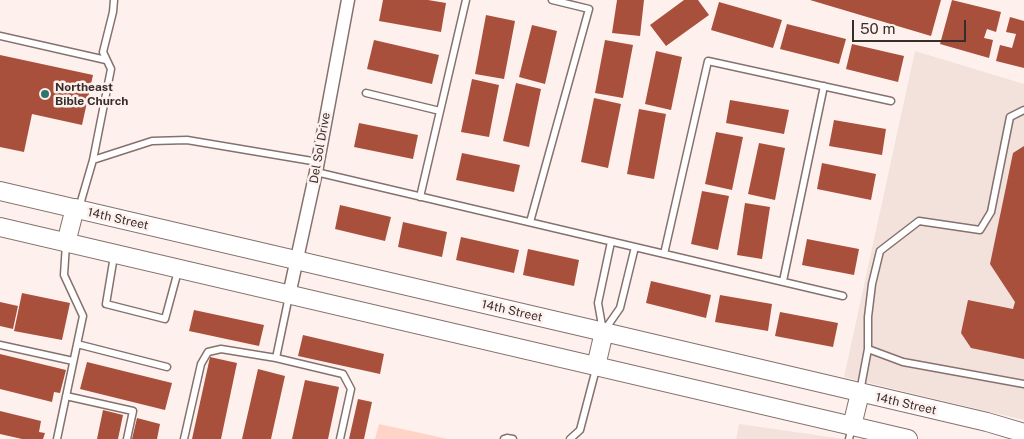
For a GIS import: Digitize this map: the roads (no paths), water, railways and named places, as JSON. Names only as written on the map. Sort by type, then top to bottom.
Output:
[{"type":"main road","name":"14th Street","points":[[0,191],[987,422],[1024,433]]},
{"type":"main road","points":[[66,243],[77,209]]},
{"type":"main road","points":[[0,227],[596,366],[850,432],[908,439]]},
{"type":"main road","points":[[596,366],[604,332]]},
{"type":"main road","points":[[850,432],[860,393]]},
{"type":"street","name":"Del Sol Drive","points":[[289,295],[298,261],[317,167],[348,0]]},
{"type":"lane","points":[[77,209],[93,160],[111,69],[103,52],[113,12],[114,0]]},
{"type":"lane","points":[[420,197],[466,0]]},
{"type":"lane","points":[[530,222],[589,9],[552,0]]},
{"type":"lane","points":[[0,36],[106,60]]},
{"type":"lane","points":[[664,254],[708,61],[891,101]]},
{"type":"lane","points":[[783,281],[824,86]]},
{"type":"lane","points":[[366,93],[440,111]]},
{"type":"lane","points":[[860,393],[868,349],[868,317],[872,284],[880,251],[919,221],[980,230],[990,212],[1010,117],[1024,110]]},
{"type":"lane","points":[[93,160],[152,141],[186,140],[317,167],[420,197],[843,296]]},
{"type":"lane","points":[[604,332],[598,303],[612,242]]},
{"type":"lane","points":[[58,439],[83,316],[64,275],[66,243]]},
{"type":"lane","points":[[604,332],[620,308],[635,247]]},
{"type":"lane","points":[[114,254],[106,304],[165,319],[178,269]]},
{"type":"lane","points":[[276,358],[289,295]]},
{"type":"lane","points":[[76,344],[167,367]]},
{"type":"lane","points":[[0,345],[73,361]]},
{"type":"lane","points":[[184,439],[201,364],[208,352],[221,349],[276,358],[343,374],[351,389],[340,439]]},
{"type":"lane","points":[[868,349],[903,362],[1024,384]]},
{"type":"lane","points":[[570,439],[580,430],[596,366]]},
{"type":"lane","points":[[66,396],[133,411],[127,439]]},
{"type":"lane","points":[[504,439],[514,439]]},
{"type":"place","name":"Northeast Bible Church","points":[[45,94]]}]
